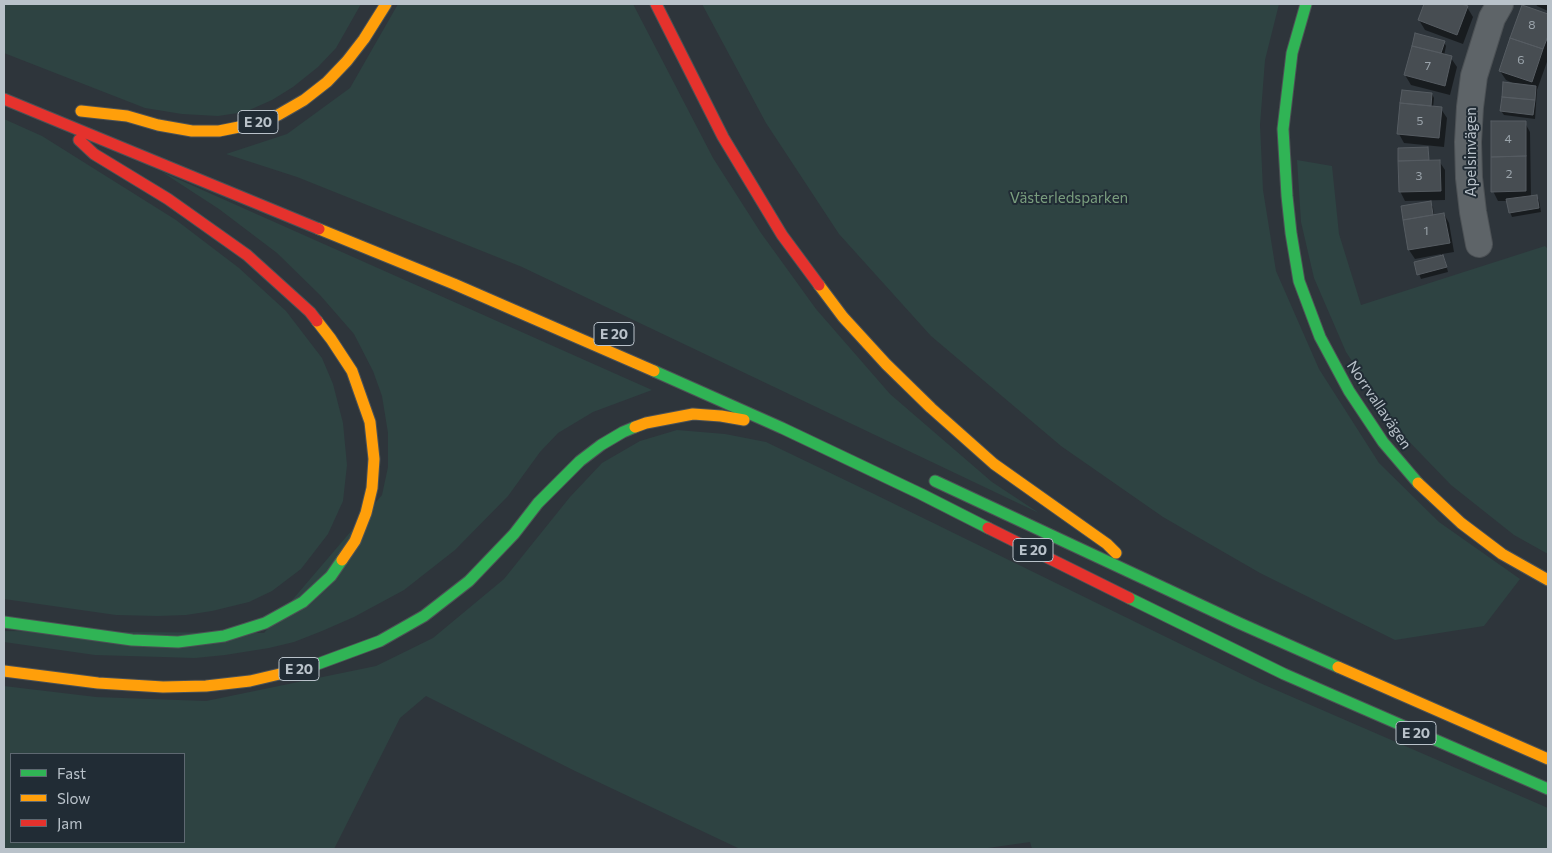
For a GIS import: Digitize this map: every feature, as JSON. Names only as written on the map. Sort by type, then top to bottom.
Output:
[{"type":"main road","name":"E 20","points":[[116,125],[77,109],[127,116],[158,125],[192,131],[220,131],[256,123],[278,115],[304,100],[327,82],[347,62],[386,4]]},
{"type":"main road","name":"E 20","points":[[656,4],[723,137],[782,235],[842,317],[931,408],[994,464],[1107,544],[1138,576]]},
{"type":"main road","name":"Norrvallavägen","points":[[1306,4],[1292,52],[1283,129],[1290,233],[1300,281],[1320,337],[1349,392],[1383,442],[1420,486],[1461,523],[1502,554],[1548,580]]},
{"type":"main road","name":"E 20","points":[[4,98],[602,347],[782,428],[1284,674],[1548,789]]},
{"type":"main road","name":"E 20","points":[[4,622],[132,640],[178,642],[224,636],[265,624],[302,602],[331,576],[355,542],[366,513],[372,488],[374,460],[370,422],[352,371],[310,312],[247,255],[168,200],[94,154],[57,121]]},
{"type":"main road","name":"E 20","points":[[4,671],[98,683],[163,687],[206,686],[250,681],[315,665],[380,641],[424,616],[469,581],[514,534],[538,503],[580,461],[601,445],[623,432],[646,422],[693,414],[721,416],[782,428]]},
{"type":"main road","name":"E 20","points":[[922,475],[1399,695],[1548,760]]},
{"type":"street","name":"Apelsinvägen","points":[[1480,244],[1472,212],[1469,178],[1468,142],[1470,107],[1474,76],[1492,18],[1500,4]]},
{"type":"green space","points":[[4,4],[361,4],[336,48],[318,67],[293,87],[272,100],[245,112],[218,116],[182,114],[145,108],[4,53]]},
{"type":"green space","points":[[398,4],[633,4],[713,158],[761,233],[816,309],[890,394],[992,482],[1039,513],[522,267],[297,177],[226,154],[287,134],[350,88]]},
{"type":"green space","name":"Västerledsparken","points":[[702,4],[1279,4],[1265,60],[1260,125],[1263,190],[1276,271],[1319,369],[1379,463],[1439,522],[1520,579],[1484,626],[1395,640],[1260,573],[1163,517],[1061,446],[931,336],[839,234],[766,123]]},
{"type":"green space","points":[[4,119],[42,136],[176,220],[239,268],[286,311],[322,358],[333,384],[343,423],[347,465],[343,501],[328,534],[301,569],[272,591],[249,602],[212,611],[186,615],[158,616],[116,615],[4,599]]},
{"type":"green space","points":[[1297,160],[1332,166],[1339,234],[1361,305],[1545,246],[1548,249],[1548,554],[1514,535],[1451,485],[1397,429],[1346,352],[1314,278],[1301,222]]},
{"type":"green space","points":[[162,172],[652,390],[593,412],[558,433],[540,452],[508,496],[455,550],[404,590],[354,617],[294,642],[269,648],[195,658],[95,655],[4,642],[4,631],[264,633],[382,495],[388,467],[388,433],[382,396],[373,371],[354,334],[320,295],[277,253],[219,209]]},
{"type":"green space","points":[[677,430],[725,434],[766,442],[1260,683],[1548,808],[1548,849],[1032,849],[1030,842],[981,849],[740,849],[575,771],[426,696],[400,718],[334,849],[4,849],[4,686],[96,697],[206,701],[376,666],[433,638],[504,579],[570,497],[602,463],[640,441]]},
{"type":"building","points":[[1424,4],[1461,4],[1468,6],[1457,35],[1418,20]]},
{"type":"building","points":[[1522,5],[1548,14],[1548,36],[1543,49],[1510,38]]},
{"type":"building","points":[[1415,33],[1445,41],[1441,53],[1412,46]]},
{"type":"building","points":[[1510,38],[1543,49],[1532,82],[1499,71]]},
{"type":"building","points":[[1412,46],[1452,56],[1445,86],[1404,75]]},
{"type":"building","points":[[1503,82],[1536,86],[1535,100],[1502,97]]},
{"type":"building","points":[[1402,90],[1432,93],[1431,106],[1400,103]]},
{"type":"building","points":[[1502,97],[1535,100],[1533,115],[1500,111]]},
{"type":"building","points":[[1400,103],[1442,107],[1439,138],[1397,134]]},
{"type":"building","points":[[1491,121],[1526,121],[1526,156],[1491,157]]},
{"type":"building","points":[[1428,147],[1429,160],[1398,161],[1398,148]]},
{"type":"building","points":[[1526,156],[1526,191],[1491,192],[1491,157]]},
{"type":"building","points":[[1440,160],[1441,191],[1399,192],[1398,161]]},
{"type":"building","points":[[1537,195],[1539,208],[1509,213],[1506,199]]},
{"type":"building","points":[[1431,201],[1433,215],[1403,220],[1401,206]]},
{"type":"building","points":[[1444,213],[1450,243],[1408,250],[1403,220]]},
{"type":"building","points":[[1443,255],[1447,267],[1417,275],[1414,262]]},
{"type":"traffic: fast","points":[[1306,4],[1292,53],[1283,129],[1287,196],[1299,281],[1320,337],[1349,391],[1383,442],[1418,483]]},
{"type":"traffic: fast","points":[[654,371],[782,428],[988,528]]},
{"type":"traffic: fast","points":[[284,673],[315,665],[380,641],[424,616],[469,581],[514,534],[538,503],[580,461],[601,445],[635,427]]},
{"type":"traffic: fast","points":[[935,481],[1239,623],[1338,667]]},
{"type":"traffic: fast","points":[[4,622],[132,640],[178,642],[224,636],[265,623],[303,602],[331,576],[342,560]]},
{"type":"traffic: fast","points":[[1129,598],[1284,674],[1548,789]]},
{"type":"traffic: slow","points":[[81,111],[127,116],[158,125],[192,131],[219,131],[249,125],[278,115],[304,100],[327,82],[364,39],[386,4]]},
{"type":"traffic: slow","points":[[319,229],[454,284],[654,371]]},
{"type":"traffic: slow","points":[[819,285],[843,317],[886,364],[931,408],[994,464],[1107,544],[1116,553]]},
{"type":"traffic: slow","points":[[317,321],[352,371],[370,422],[374,459],[372,488],[366,513],[355,541],[342,560]]},
{"type":"traffic: slow","points":[[635,427],[693,414],[744,420]]},
{"type":"traffic: slow","points":[[1418,483],[1461,523],[1502,554],[1548,580]]},
{"type":"traffic: slow","points":[[1338,667],[1548,759]]},
{"type":"traffic: slow","points":[[4,671],[98,683],[163,687],[206,686],[250,681],[284,673]]},
{"type":"traffic: jam","points":[[656,4],[723,137],[782,235],[819,285]]},
{"type":"traffic: jam","points":[[4,99],[319,229]]},
{"type":"traffic: jam","points":[[79,140],[94,154],[168,199],[247,255],[310,312],[317,321]]},
{"type":"traffic: jam","points":[[988,528],[1129,598]]}]
